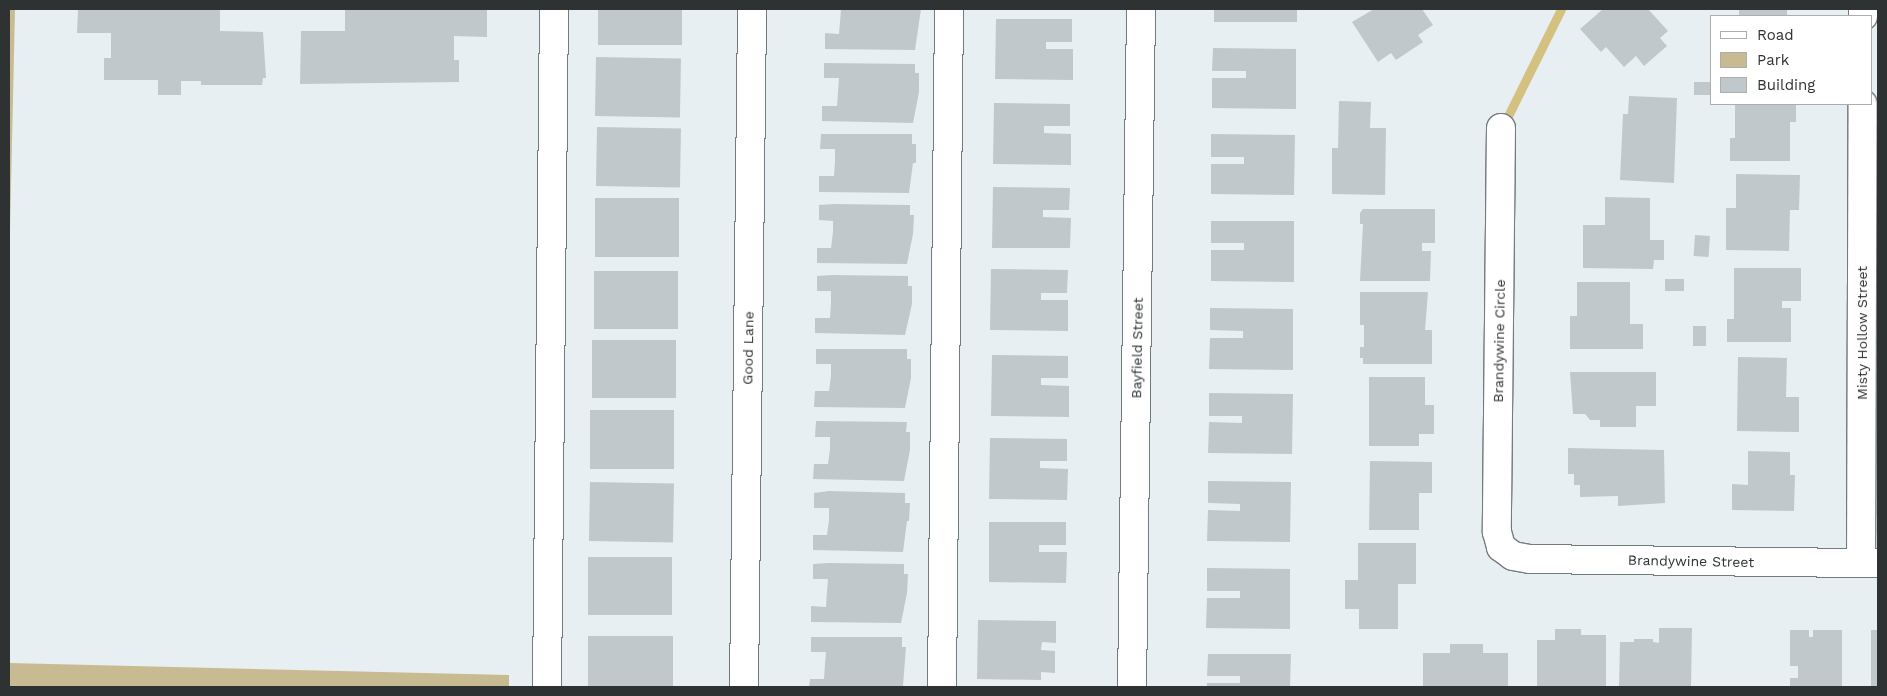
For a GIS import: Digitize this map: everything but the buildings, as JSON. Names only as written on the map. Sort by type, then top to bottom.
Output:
[{"type":"street","points":[[547,687],[554,9]]},
{"type":"street","name":"Good Lane","points":[[744,687],[752,9]]},
{"type":"street","points":[[942,687],[950,9]]},
{"type":"street","name":"Bayfield Street","points":[[1132,687],[1140,9]]},
{"type":"street","name":"Misty Hollow Street","points":[[1863,105],[1870,563]]},
{"type":"street","name":"Brandywine Circle","points":[[1501,128],[1497,532],[1498,541],[1506,552]]},
{"type":"street","name":"Brandywine Street","points":[[1506,552],[1530,559],[1870,563]]},
{"type":"green space","points":[[9,9],[15,9],[9,276]]},
{"type":"green space","points":[[9,663],[509,675],[509,687],[9,687]]},
{"type":"waterway","points":[[1503,126],[1561,9]]}]
